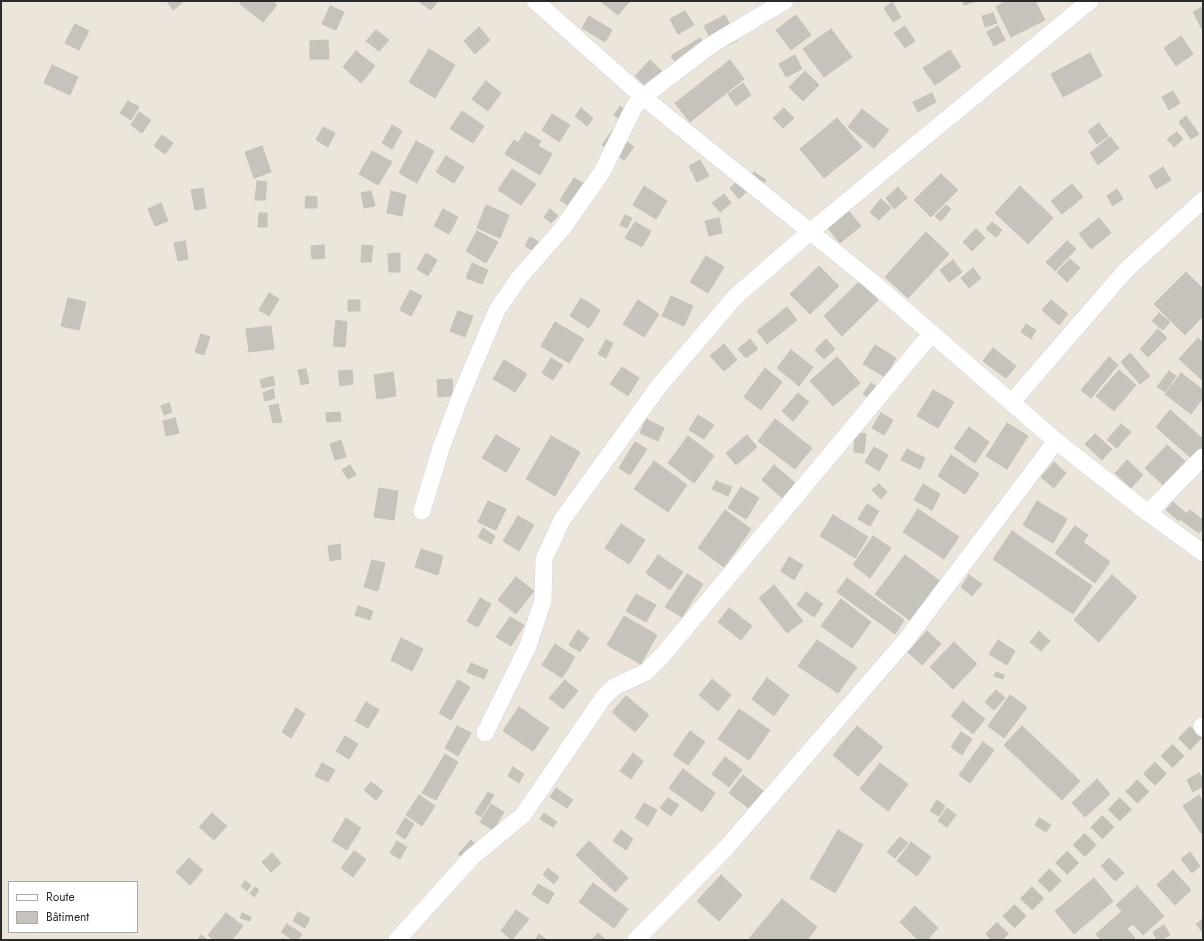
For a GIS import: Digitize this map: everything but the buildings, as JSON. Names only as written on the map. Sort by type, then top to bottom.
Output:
[{"type":"street","points":[[535,1],[643,97],[870,280],[1056,441],[1148,513],[1203,553]]},
{"type":"street","points":[[422,511],[441,448],[461,395],[497,310],[519,278],[562,229],[602,172],[634,107],[643,97],[710,45],[786,1]]},
{"type":"street","points":[[485,733],[528,646],[543,600],[544,559],[562,520],[659,386],[730,303],[811,231],[1090,1]]},
{"type":"street","points":[[1012,402],[1126,270],[1203,200]]},
{"type":"street","points":[[397,940],[471,858],[524,815],[603,698],[614,687],[646,672],[662,656],[932,333]]},
{"type":"street","points":[[636,940],[726,848],[906,640],[1056,441]]},
{"type":"street","points":[[1148,513],[1203,457]]},
{"type":"tunnel","points":[[991,940],[1203,725]]}]
